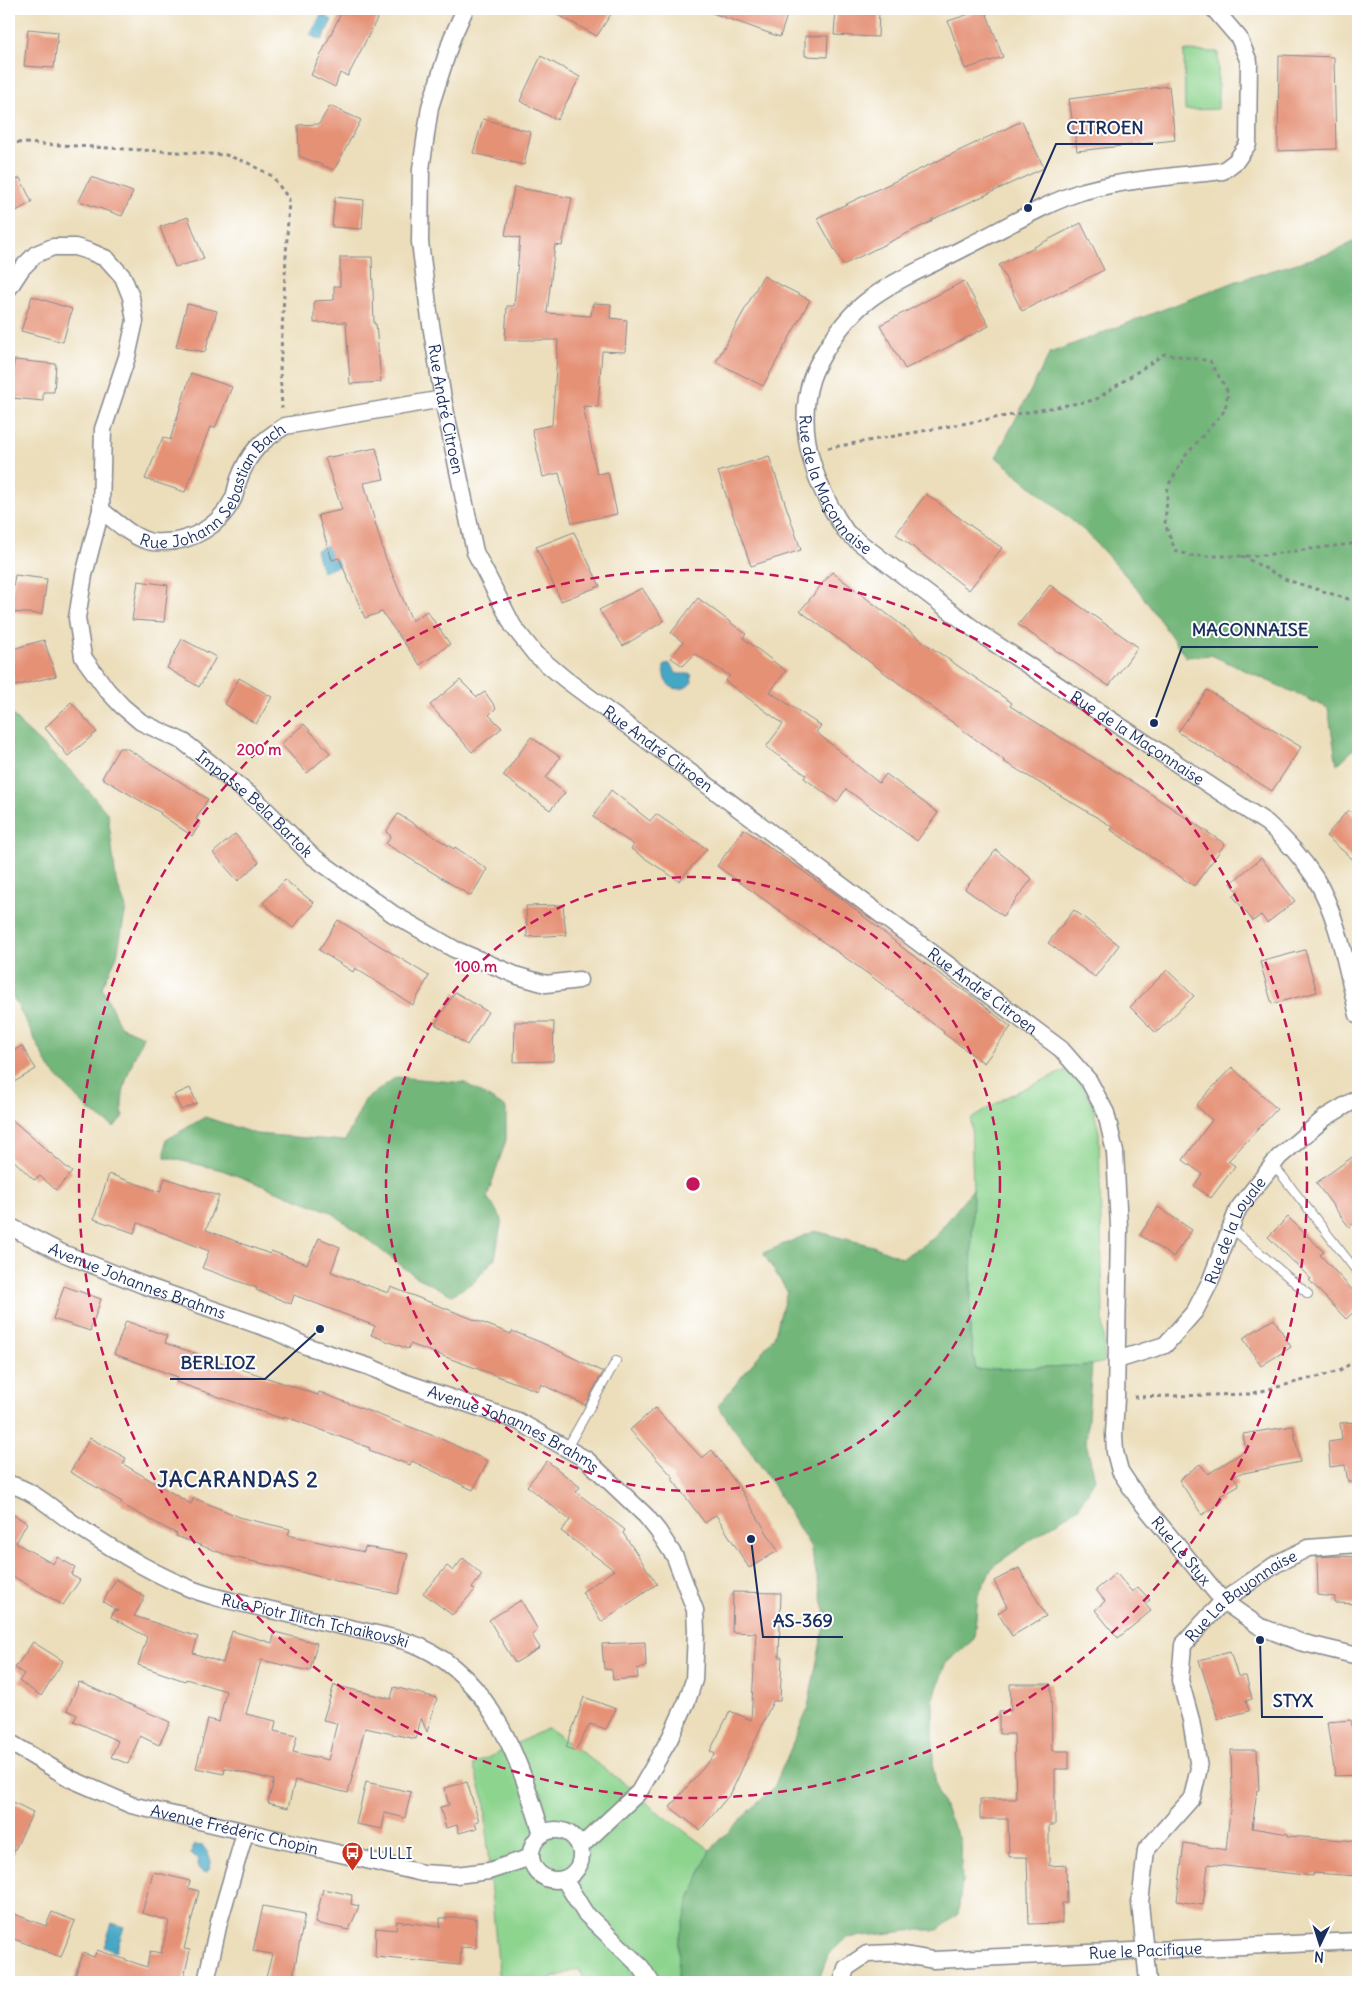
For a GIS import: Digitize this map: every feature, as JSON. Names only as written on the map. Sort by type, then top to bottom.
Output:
[{"type":"street","name":"Rue André Citroen","points":[[465,9],[452,38],[430,106],[421,169],[420,242],[443,399],[475,552],[513,626],[535,654],[622,722],[1061,1049],[1089,1081],[1106,1113],[1115,1152],[1119,1227],[1117,1360]]},
{"type":"street","name":"Rue de la Maçonnaise","points":[[1214,9],[1239,38],[1248,62],[1248,144],[1236,161],[1223,170],[1125,183],[1084,192],[1018,221],[871,298],[841,326],[821,357],[812,379],[807,401],[807,439],[820,489],[831,511],[847,533],[982,635],[1267,823],[1284,838],[1316,880],[1332,914],[1358,1015]]},
{"type":"street","points":[[9,288],[22,268],[36,254],[53,247],[75,247],[92,252],[107,259],[123,277],[131,298],[134,321],[127,357],[102,430],[101,510]]},
{"type":"street","name":"Rue Johann Sebastian Bach","points":[[101,510],[129,532],[149,542],[178,542],[204,531],[221,518],[233,500],[249,455],[263,440],[285,426],[443,399]]},
{"type":"street","name":"Impasse Bela Bartok","points":[[101,510],[84,575],[77,618],[83,657],[107,690],[122,706],[141,722],[184,742],[256,800],[311,855],[393,914],[454,949],[518,976],[546,984],[579,980]]},
{"type":"street","name":"Rue de la Loyale","points":[[1117,1360],[1165,1345],[1195,1311],[1210,1282],[1238,1209],[1279,1156],[1326,1117],[1358,1098]]},
{"type":"street","name":"Avenue Johannes Brahms","points":[[9,1226],[60,1252],[143,1284],[275,1331],[306,1346],[370,1367],[404,1382],[518,1421],[587,1460],[641,1511],[658,1531],[675,1557],[690,1592],[695,1610],[694,1680],[687,1701],[666,1745],[640,1792],[580,1847]]},
{"type":"street","name":"Rue Le Styx","points":[[1117,1360],[1115,1452],[1120,1471],[1138,1498],[1223,1601],[1259,1626],[1300,1642],[1358,1656]]},
{"type":"street","name":"Rue Piotr Ilitch Tchaikovski","points":[[9,1484],[26,1489],[64,1517],[116,1551],[185,1587],[201,1593],[385,1636],[421,1647],[452,1666],[470,1684],[494,1714],[512,1748],[542,1834]]},
{"type":"street","name":"Rue La Bayonnaise","points":[[1148,1982],[1140,1903],[1146,1850],[1192,1798],[1199,1768],[1191,1720],[1180,1680],[1183,1645],[1223,1601],[1276,1564],[1308,1548],[1358,1544]]},
{"type":"street","name":"Avenue Frédéric Chopin","points":[[9,1742],[71,1779],[131,1805],[422,1873],[456,1875],[489,1871],[531,1857]]},
{"type":"street","points":[[549,1830],[564,1831],[576,1840],[580,1847],[580,1863],[571,1875],[564,1879],[556,1880],[542,1876],[536,1871],[531,1857],[533,1844],[542,1834],[549,1830]]},
{"type":"street","points":[[206,1982],[219,1922],[245,1833]]},
{"type":"street","points":[[564,1879],[585,1913],[641,1967],[652,1982]]},
{"type":"street","name":"Rue le Pacifique","points":[[842,1982],[846,1968],[867,1954],[894,1953],[932,1960],[1358,1941]]},
{"type":"lane","points":[[1273,1164],[1358,1273]]},
{"type":"lane","points":[[1231,1228],[1308,1294]]},
{"type":"lane","points":[[567,1448],[616,1361]]},
{"type":"path","points":[[9,142],[226,155],[248,163],[272,176],[288,199],[280,371],[285,426]]},
{"type":"path","points":[[810,451],[1095,400],[1164,354],[1210,361],[1228,392],[1225,410],[1186,455],[1168,486],[1165,524],[1175,550],[1191,556],[1255,556],[1358,543]]},
{"type":"path","points":[[1242,556],[1287,580],[1358,602]]},
{"type":"path","points":[[1116,1398],[1250,1394],[1340,1371],[1358,1358]]},
{"type":"green space","points":[[1184,51],[1218,52],[1218,109],[1185,110]]},
{"type":"green space","points":[[1358,239],[1358,745],[1337,765],[1328,708],[1211,655],[1186,657],[1136,587],[1088,534],[996,457],[1050,353],[1237,281],[1334,252]]},
{"type":"green space","points":[[9,711],[22,726],[75,775],[108,814],[116,881],[126,908],[117,956],[102,987],[120,1026],[143,1036],[125,1085],[122,1106],[123,1116],[114,1127],[89,1110],[50,1069],[9,989]]},
{"type":"green space","points":[[1071,1068],[1092,1103],[1099,1132],[1104,1362],[1092,1365],[976,1370],[970,1334],[973,1189],[971,1119],[1010,1095]]},
{"type":"green space","points":[[396,1077],[465,1083],[506,1108],[506,1140],[487,1197],[502,1219],[495,1258],[475,1281],[452,1295],[415,1276],[331,1212],[222,1170],[165,1157],[166,1140],[205,1117],[256,1134],[345,1141],[365,1100]]},
{"type":"green space","points":[[973,1189],[970,1334],[976,1370],[1092,1365],[1086,1443],[1095,1479],[1079,1507],[993,1566],[978,1595],[974,1639],[945,1664],[933,1701],[933,1768],[938,1794],[960,1840],[962,1881],[958,1914],[938,1930],[917,1930],[846,1938],[828,1955],[818,1982],[678,1982],[679,1940],[697,1881],[710,1850],[774,1787],[807,1711],[826,1616],[810,1546],[765,1472],[718,1406],[774,1337],[787,1291],[763,1253],[815,1231],[873,1246],[902,1258],[934,1238]]},
{"type":"green space","points":[[548,1728],[639,1792],[650,1806],[710,1850],[689,1903],[679,1940],[678,1982],[584,1982],[579,1969],[540,1982],[500,1982],[489,1871],[485,1802],[473,1765]]},
{"type":"water","points":[[322,14],[332,20],[322,40],[310,35]]},
{"type":"water","points":[[328,545],[332,560],[337,559],[339,566],[322,572],[316,550]]},
{"type":"water","points":[[669,663],[677,674],[691,674],[692,682],[680,689],[670,686],[664,677],[664,666]]},
{"type":"water","points":[[195,1845],[203,1846],[209,1855],[211,1865],[207,1872],[202,1872],[197,1867],[199,1859],[190,1853]]},
{"type":"water","points":[[112,1923],[124,1927],[116,1952],[104,1947]]},
{"type":"building","points":[[343,9],[382,9],[348,76],[340,73],[335,87],[311,75]]},
{"type":"building","points":[[547,9],[614,9],[597,36]]},
{"type":"building","points":[[707,9],[789,9],[780,37],[707,11]]},
{"type":"building","points":[[836,9],[879,9],[878,37],[834,35]]},
{"type":"building","points":[[985,9],[1003,57],[965,69],[948,21]]},
{"type":"building","points":[[28,29],[58,32],[54,68],[24,66]]},
{"type":"building","points":[[805,36],[828,36],[827,57],[805,56]]},
{"type":"building","points":[[1279,55],[1334,57],[1336,149],[1278,151]]},
{"type":"building","points":[[541,56],[580,77],[557,120],[520,101]]},
{"type":"building","points":[[1169,86],[1175,140],[1077,151],[1069,99]]},
{"type":"building","points":[[330,106],[361,120],[334,170],[299,156],[298,125],[319,124]]},
{"type":"building","points":[[483,119],[531,132],[524,165],[473,153]]},
{"type":"building","points":[[1022,121],[1044,168],[931,220],[843,265],[817,218]]},
{"type":"building","points":[[91,177],[133,192],[122,216],[79,201]]},
{"type":"building","points":[[20,178],[32,202],[9,215],[9,183]]},
{"type":"building","points":[[514,187],[572,198],[562,246],[555,245],[547,313],[591,316],[593,303],[611,304],[610,318],[627,320],[625,352],[602,351],[598,407],[583,406],[597,474],[608,472],[617,514],[572,523],[559,473],[543,477],[532,429],[552,425],[558,340],[505,340],[507,306],[514,306],[520,238],[505,235]]},
{"type":"building","points":[[335,197],[364,200],[362,229],[332,227]]},
{"type":"building","points":[[188,217],[204,259],[175,267],[160,227]]},
{"type":"building","points":[[1081,223],[1104,270],[1022,311],[999,265]]},
{"type":"building","points":[[340,257],[372,257],[374,324],[376,324],[381,382],[350,384],[346,322],[314,323],[314,301],[334,300],[334,286],[340,286]]},
{"type":"building","points":[[763,276],[810,300],[763,386],[716,362]]},
{"type":"building","points":[[964,281],[989,326],[905,369],[880,325]]},
{"type":"building","points":[[32,296],[72,309],[63,342],[21,331]]},
{"type":"building","points":[[187,304],[217,311],[205,352],[176,347]]},
{"type":"building","points":[[14,360],[56,364],[54,392],[43,392],[43,401],[12,398]]},
{"type":"building","points":[[191,373],[232,387],[215,428],[210,427],[185,492],[145,479],[163,437],[170,440]]},
{"type":"building","points":[[376,448],[384,479],[364,483],[384,554],[412,621],[427,611],[450,644],[420,665],[382,612],[365,618],[339,558],[332,560],[318,515],[342,510],[325,458]]},
{"type":"building","points":[[769,456],[801,550],[751,566],[718,472]]},
{"type":"building","points":[[926,494],[1002,548],[969,590],[896,534]]},
{"type":"building","points":[[574,532],[600,586],[561,601],[536,547]]},
{"type":"building","points":[[832,572],[929,646],[1012,703],[1010,706],[1142,788],[1225,844],[1194,886],[1111,830],[1113,827],[1003,761],[800,611]]},
{"type":"building","points":[[15,575],[47,579],[42,614],[9,612]]},
{"type":"building","points":[[138,581],[168,585],[164,622],[132,620]]},
{"type":"building","points":[[1050,585],[1138,647],[1109,686],[1018,625]]},
{"type":"building","points":[[642,588],[664,621],[623,646],[599,610]]},
{"type":"building","points":[[698,598],[746,634],[743,638],[786,671],[770,692],[821,726],[816,732],[879,783],[886,774],[938,813],[917,841],[846,789],[837,802],[804,778],[806,775],[766,747],[783,724],[725,681],[730,676],[695,654],[683,666],[671,658],[683,642],[671,633]]},
{"type":"building","points":[[182,639],[216,657],[199,687],[167,668]]},
{"type":"building","points":[[44,640],[56,676],[15,686],[9,662],[9,650]]},
{"type":"building","points":[[239,678],[272,697],[256,724],[225,704]]},
{"type":"building","points":[[460,680],[477,697],[485,692],[496,708],[489,715],[502,728],[472,752],[430,705]]},
{"type":"building","points":[[1207,690],[1301,747],[1272,791],[1178,732]]},
{"type":"building","points":[[71,702],[97,732],[68,756],[45,728]]},
{"type":"building","points":[[304,724],[330,753],[307,773],[281,744]]},
{"type":"building","points":[[531,737],[560,757],[546,778],[565,793],[550,810],[503,776]]},
{"type":"building","points":[[119,748],[126,748],[208,799],[196,819],[201,823],[192,836],[161,813],[102,778]]},
{"type":"building","points":[[611,790],[650,821],[656,814],[707,849],[679,881],[631,849],[634,845],[593,817]]},
{"type":"building","points":[[1348,810],[1358,820],[1358,864],[1326,836]]},
{"type":"building","points":[[398,814],[454,849],[455,847],[487,869],[471,896],[386,844],[391,836],[386,832]]},
{"type":"building","points":[[744,829],[842,899],[908,952],[973,997],[1011,1027],[984,1063],[871,976],[717,866]]},
{"type":"building","points":[[235,834],[259,862],[238,881],[213,853]]},
{"type":"building","points":[[996,850],[1032,879],[1003,916],[965,889]]},
{"type":"building","points":[[1261,858],[1295,901],[1267,923],[1261,915],[1253,921],[1233,896],[1238,892],[1231,883]]},
{"type":"building","points":[[285,880],[314,903],[293,928],[263,903]]},
{"type":"building","points":[[563,905],[566,935],[527,937],[526,906]]},
{"type":"building","points":[[1074,910],[1119,945],[1095,977],[1048,943]]},
{"type":"building","points":[[338,920],[429,976],[413,1005],[355,968],[353,972],[319,950]]},
{"type":"building","points":[[1305,950],[1317,992],[1272,1004],[1260,962]]},
{"type":"building","points":[[1167,970],[1194,996],[1156,1033],[1130,1007]]},
{"type":"building","points":[[455,992],[488,1012],[467,1045],[435,1024]]},
{"type":"building","points":[[515,1022],[554,1022],[553,1061],[514,1062]]},
{"type":"building","points":[[22,1046],[36,1069],[9,1085],[9,1053]]},
{"type":"building","points":[[1232,1067],[1277,1109],[1228,1161],[1235,1166],[1211,1198],[1194,1186],[1202,1174],[1183,1160],[1212,1120],[1196,1105]]},
{"type":"building","points":[[190,1088],[197,1103],[181,1110],[174,1095]]},
{"type":"building","points":[[9,1117],[72,1172],[56,1190],[40,1176],[34,1180],[9,1156]]},
{"type":"building","points":[[1358,1153],[1358,1220],[1349,1227],[1316,1183]]},
{"type":"building","points":[[109,1174],[160,1192],[165,1178],[219,1196],[206,1230],[270,1254],[271,1251],[307,1264],[319,1238],[340,1247],[331,1272],[388,1293],[391,1287],[511,1334],[512,1331],[603,1372],[585,1405],[541,1384],[538,1391],[410,1344],[408,1349],[371,1335],[375,1326],[294,1295],[291,1304],[256,1290],[257,1288],[202,1268],[209,1251],[138,1223],[134,1233],[94,1219]]},
{"type":"building","points":[[1158,1207],[1192,1230],[1173,1257],[1140,1235]]},
{"type":"building","points":[[1288,1217],[1324,1252],[1320,1255],[1358,1296],[1358,1308],[1346,1319],[1309,1280],[1311,1279],[1268,1237]]},
{"type":"building","points":[[64,1286],[101,1299],[90,1331],[53,1319]]},
{"type":"building","points":[[1274,1319],[1291,1347],[1261,1366],[1243,1338]]},
{"type":"building","points":[[126,1321],[167,1336],[165,1343],[318,1395],[319,1392],[439,1438],[488,1461],[473,1490],[412,1461],[410,1465],[284,1416],[283,1419],[176,1382],[178,1377],[114,1354]]},
{"type":"building","points":[[655,1408],[702,1458],[712,1450],[741,1490],[778,1551],[749,1568],[716,1515],[705,1523],[672,1479],[674,1478],[630,1430]]},
{"type":"building","points":[[1358,1422],[1358,1482],[1348,1482],[1345,1465],[1330,1467],[1328,1442],[1342,1440],[1340,1423]]},
{"type":"building","points":[[1293,1426],[1300,1462],[1233,1475],[1239,1485],[1220,1496],[1223,1501],[1202,1515],[1179,1480],[1200,1464],[1208,1474],[1246,1450],[1243,1434]]},
{"type":"building","points":[[90,1438],[126,1458],[123,1464],[191,1504],[194,1498],[242,1518],[290,1529],[288,1535],[364,1552],[365,1547],[408,1554],[398,1594],[232,1557],[176,1536],[177,1534],[121,1504],[122,1502],[70,1472]]},
{"type":"building","points":[[547,1461],[580,1487],[576,1492],[625,1530],[623,1533],[657,1584],[602,1622],[582,1592],[614,1570],[561,1531],[570,1520],[527,1486]]},
{"type":"building","points":[[9,1512],[27,1523],[16,1543],[53,1564],[57,1557],[75,1567],[71,1575],[80,1580],[63,1605],[9,1574]]},
{"type":"building","points":[[1317,1557],[1358,1557],[1358,1604],[1335,1603],[1335,1597],[1318,1595]]},
{"type":"building","points":[[463,1558],[482,1575],[472,1588],[475,1590],[452,1615],[423,1593],[447,1566],[453,1571]]},
{"type":"building","points":[[1019,1568],[1046,1616],[1012,1636],[998,1613],[1007,1607],[994,1581]]},
{"type":"building","points":[[1116,1573],[1132,1592],[1138,1587],[1150,1600],[1145,1604],[1151,1611],[1118,1638],[1095,1610],[1105,1601],[1096,1590]]},
{"type":"building","points":[[116,1579],[145,1597],[134,1616],[198,1637],[193,1653],[223,1663],[232,1631],[272,1643],[275,1632],[317,1643],[310,1671],[261,1660],[246,1714],[276,1721],[274,1731],[297,1736],[293,1752],[328,1760],[337,1723],[323,1720],[334,1685],[391,1699],[394,1687],[437,1698],[427,1732],[421,1718],[416,1739],[365,1728],[348,1793],[295,1780],[288,1808],[268,1803],[274,1780],[225,1768],[224,1774],[196,1768],[208,1719],[219,1722],[226,1691],[186,1679],[185,1681],[138,1665],[147,1637],[111,1617],[114,1610],[118,1611],[103,1602]]},
{"type":"building","points":[[733,1592],[781,1593],[779,1657],[782,1657],[780,1701],[773,1701],[731,1793],[700,1830],[670,1807],[715,1754],[710,1751],[730,1711],[751,1720],[756,1633],[732,1632]]},
{"type":"building","points":[[521,1600],[538,1630],[532,1635],[540,1648],[515,1663],[489,1620]]},
{"type":"building","points":[[33,1642],[63,1661],[41,1696],[19,1681],[24,1674],[15,1668]]},
{"type":"building","points":[[645,1642],[646,1667],[637,1669],[638,1678],[613,1680],[612,1670],[604,1669],[602,1644]]},
{"type":"building","points":[[1230,1652],[1238,1676],[1246,1676],[1252,1699],[1246,1701],[1249,1711],[1218,1719],[1199,1660]]},
{"type":"building","points":[[79,1682],[170,1722],[159,1745],[140,1736],[128,1764],[111,1757],[118,1741],[74,1721],[77,1715],[67,1710]]},
{"type":"building","points":[[1010,1684],[1051,1684],[1052,1751],[1069,1751],[1069,1769],[1055,1769],[1055,1825],[1049,1825],[1049,1866],[1066,1865],[1067,1903],[1062,1903],[1062,1923],[1029,1924],[1027,1857],[1009,1857],[1008,1819],[980,1819],[980,1799],[1016,1799],[1014,1734],[999,1734],[999,1711],[1011,1711]]},
{"type":"building","points":[[584,1697],[616,1709],[606,1729],[590,1724],[575,1751],[566,1747]]},
{"type":"building","points":[[1351,1720],[1358,1759],[1358,1775],[1335,1776],[1327,1722]]},
{"type":"building","points":[[1231,1750],[1257,1750],[1259,1790],[1257,1790],[1252,1828],[1288,1834],[1288,1836],[1358,1841],[1358,1876],[1314,1873],[1313,1876],[1208,1864],[1203,1905],[1177,1901],[1184,1843],[1226,1850],[1232,1790]]},
{"type":"building","points":[[366,1782],[411,1792],[405,1818],[385,1813],[382,1829],[356,1824]]},
{"type":"building","points":[[467,1782],[479,1821],[475,1822],[477,1828],[459,1833],[457,1825],[446,1828],[440,1807],[449,1805],[444,1788]]},
{"type":"building","points":[[9,1800],[33,1812],[9,1862]]},
{"type":"building","points":[[153,1872],[190,1881],[188,1888],[199,1891],[184,1949],[190,1950],[183,1982],[73,1982],[83,1953],[94,1957],[97,1950],[147,1967],[150,1951],[161,1953],[169,1921],[142,1913]]},
{"type":"building","points":[[323,1889],[352,1895],[351,1904],[359,1906],[349,1930],[315,1923]]},
{"type":"building","points":[[263,1906],[305,1914],[292,1982],[265,1982],[272,1954],[253,1951]]},
{"type":"building","points":[[9,1912],[46,1926],[52,1912],[75,1921],[61,1957],[9,1937]]},
{"type":"building","points":[[440,1918],[476,1918],[476,1948],[461,1947],[460,1965],[375,1957],[376,1928],[396,1930],[397,1921],[440,1927]]},
{"type":"place","name":"CITROEN","points":[[1028,208]]},
{"type":"place","name":"MACONNAISE","points":[[1154,723]]},
{"type":"place","name":"BERLIOZ","points":[[320,1329]]},
{"type":"place","name":"AS-369","points":[[751,1539]]},
{"type":"place","name":"STYX","points":[[1260,1640]]},
{"type":"place","name":"LULLI","points":[[353,1872]]},
{"type":"district","name":"JACARANDAS 2","points":[[238,1479]]}]
